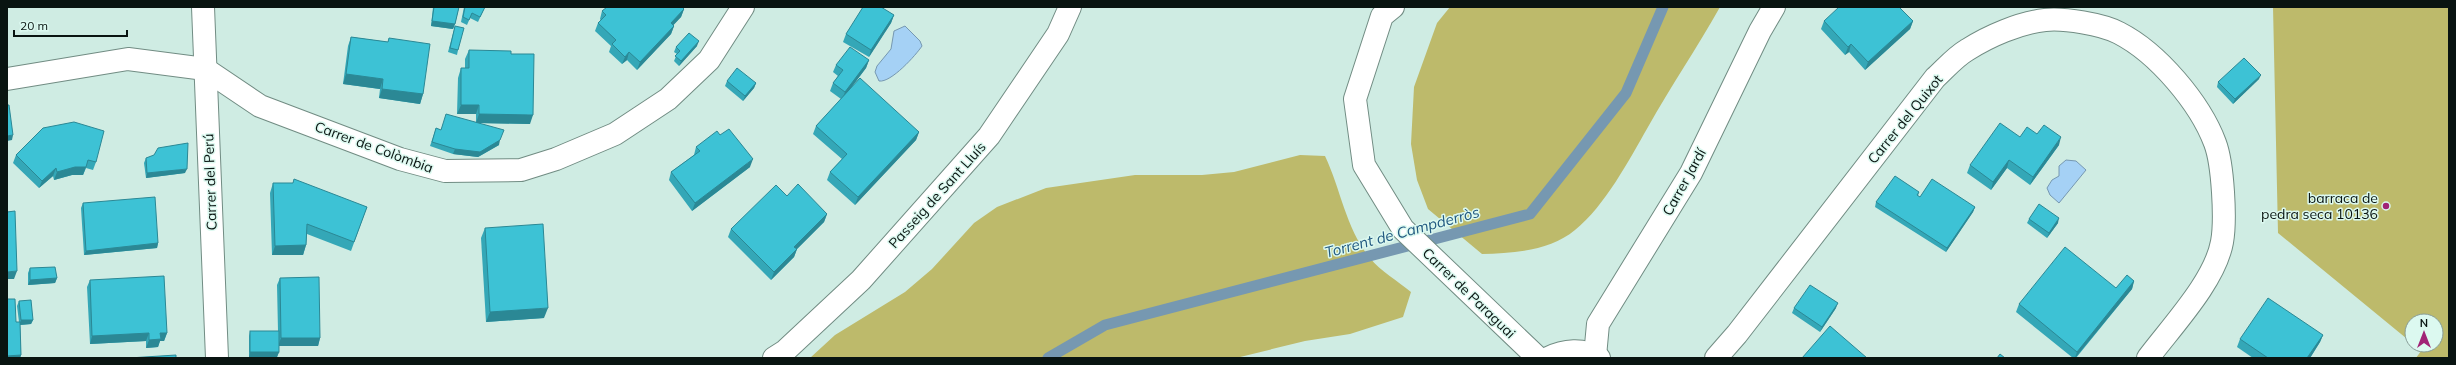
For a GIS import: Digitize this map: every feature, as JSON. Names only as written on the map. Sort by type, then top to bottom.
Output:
[{"type":"street","name":"Carrer del Perú","points":[[203,7],[217,358]]},
{"type":"street","name":"Carrer de Colòmbia","points":[[7,79],[128,59],[205,69],[260,106],[400,159],[445,172],[521,170],[556,159],[615,134],[668,99],[709,60],[742,7]]},
{"type":"street","name":"Passeig de Sant Lluís","points":[[774,358],[785,351],[861,280],[989,136],[1058,34],[1070,7]]},
{"type":"street","name":"Carrer de Paraguai","points":[[1393,7],[1382,16],[1355,99],[1364,165],[1403,229],[1538,358]]},
{"type":"street","name":"Carrer Jardí","points":[[1597,357],[1598,324],[1691,173],[1760,31],[1774,7]]},
{"type":"street","name":"Carrer del Quixot","points":[[1716,358],[1742,328],[1935,78],[1966,50],[2007,30],[2046,20],[2092,24],[2119,33],[2150,55],[2194,102],[2216,144],[2225,217],[2222,243],[2214,270],[2148,358]]},
{"type":"street","points":[[1548,358],[1560,352],[1578,351],[1597,357]]},
{"type":"shaded area","points":[[1450,7],[1720,7],[1616,182],[1586,220],[1565,237],[1543,247],[1518,252],[1482,254],[1428,209],[1417,180],[1411,144],[1414,87],[1437,23]]},
{"type":"shaded area","points":[[2273,7],[2449,7],[2449,358],[2416,358],[2420,353],[2444,353],[2444,313],[2404,313],[2404,336],[2278,233]]},
{"type":"shaded area","points":[[1300,155],[1325,156],[1349,222],[1362,247],[1379,267],[1411,292],[1403,317],[1350,334],[1305,341],[1236,358],[810,358],[835,335],[905,292],[932,269],[974,223],[997,207],[1046,188],[1135,175],[1202,175],[1234,172]]},
{"type":"water","points":[[905,26],[920,41],[922,46],[909,62],[890,78],[879,81],[875,72],[877,66],[891,49],[894,31]]},
{"type":"water","points":[[2066,160],[2076,161],[2086,170],[2059,203],[2050,195],[2047,188],[2052,180],[2059,176],[2059,166]]},
{"type":"building","points":[[434,7],[459,7],[455,24],[432,21]]},
{"type":"building","points":[[465,7],[485,7],[480,17],[472,13],[469,20],[463,17]]},
{"type":"building","points":[[607,7],[682,7],[684,9],[671,23],[674,26],[640,62],[629,52],[625,57],[612,44],[616,40],[598,23],[606,15],[602,11]]},
{"type":"building","points":[[863,7],[881,7],[894,15],[871,50],[846,34]]},
{"type":"building","points":[[1839,7],[1899,7],[1913,21],[1868,62],[1851,44],[1848,47],[1824,21]]},
{"type":"building","points":[[455,26],[464,28],[458,50],[450,48]]},
{"type":"building","points":[[689,33],[699,41],[681,61],[675,56],[680,51],[676,47]]},
{"type":"building","points":[[351,37],[388,42],[389,38],[430,44],[423,94],[382,89],[383,79],[346,74]]},
{"type":"building","points":[[850,47],[869,60],[845,92],[833,83],[843,70],[836,65]]},
{"type":"building","points":[[469,50],[511,51],[511,54],[534,54],[533,115],[479,114],[479,105],[461,105],[461,68],[469,68]]},
{"type":"building","points":[[2244,58],[2261,75],[2235,99],[2218,82]]},
{"type":"building","points":[[737,68],[756,83],[745,96],[727,81]]},
{"type":"building","points":[[860,78],[919,132],[858,197],[830,172],[847,154],[816,126]]},
{"type":"building","points":[[7,105],[9,105],[13,135],[7,136]]},
{"type":"building","points":[[446,114],[504,130],[500,140],[480,152],[455,149],[432,142],[436,128],[441,130]]},
{"type":"building","points":[[74,122],[104,131],[96,162],[88,160],[86,167],[75,167],[57,172],[56,168],[42,181],[16,155],[43,128]]},
{"type":"building","points":[[2000,123],[2020,137],[2027,127],[2037,134],[2044,125],[2061,137],[2033,177],[2009,160],[1993,182],[1970,165]]},
{"type":"building","points":[[729,129],[753,159],[695,203],[671,172],[700,151],[696,147],[717,131],[720,135]]},
{"type":"building","points":[[188,143],[187,169],[147,173],[146,158],[154,155],[158,148]]},
{"type":"building","points":[[1895,176],[1919,192],[1917,195],[1920,197],[1932,179],[1975,207],[1947,248],[1876,202]]},
{"type":"building","points":[[294,179],[367,207],[354,242],[307,224],[306,245],[275,246],[273,183],[293,183]]},
{"type":"building","points":[[798,184],[827,214],[794,247],[797,249],[774,272],[731,229],[776,185],[787,196]]},
{"type":"building","points":[[155,197],[158,243],[86,251],[83,203]]},
{"type":"building","points":[[2039,204],[2059,218],[2049,233],[2029,219]]},
{"type":"building","points":[[15,211],[17,271],[7,272],[7,212]]},
{"type":"building","points":[[543,224],[548,308],[490,312],[485,228]]},
{"type":"building","points":[[2065,247],[2116,288],[2127,275],[2134,281],[2077,352],[2019,304]]},
{"type":"building","points":[[55,267],[57,278],[30,280],[30,268]]},
{"type":"building","points":[[164,276],[167,333],[160,333],[161,339],[149,340],[149,333],[92,336],[90,280]]},
{"type":"building","points":[[319,277],[320,338],[281,338],[280,278]]},
{"type":"building","points":[[1810,285],[1838,303],[1822,327],[1794,308]]},
{"type":"building","points":[[2268,298],[2323,335],[2307,358],[2268,358],[2240,339]]},
{"type":"building","points":[[7,299],[15,299],[16,322],[20,322],[21,355],[7,356]]},
{"type":"building","points":[[31,300],[33,320],[21,320],[19,301]]},
{"type":"building","points":[[1830,326],[1867,358],[1802,358]]},
{"type":"building","points":[[250,331],[279,331],[279,352],[250,352]]},
{"type":"building","points":[[2000,354],[2005,358],[1997,358]]},
{"type":"building","points":[[176,355],[176,358],[129,358]]},
{"type":"waterway","name":"Torrent de Campderròs","points":[[1048,358],[1105,325],[1530,214],[1626,93],[1663,7]]},
{"type":"place","name":"barraca de pedra seca 10136","points":[[2386,206]]}]
